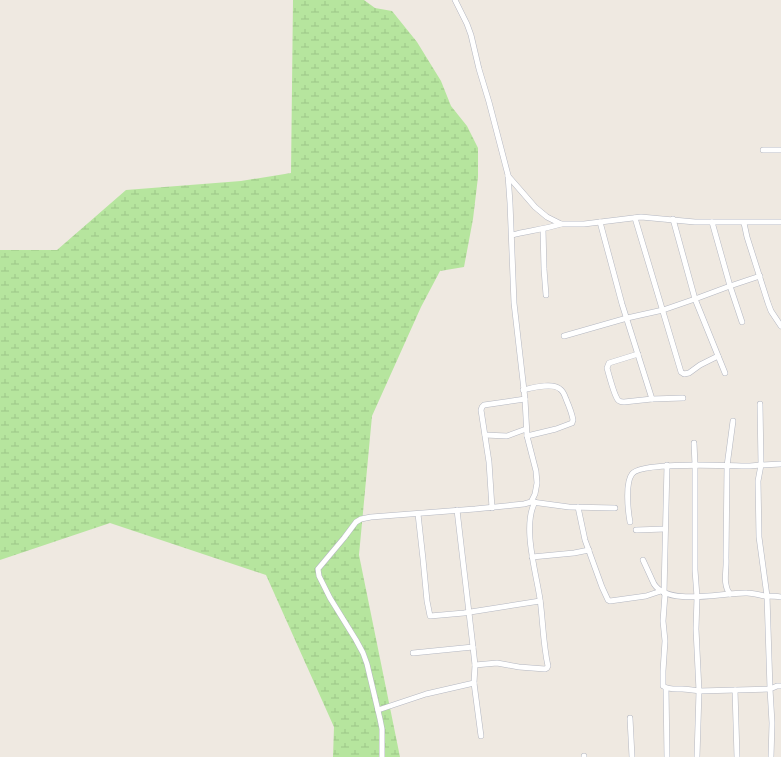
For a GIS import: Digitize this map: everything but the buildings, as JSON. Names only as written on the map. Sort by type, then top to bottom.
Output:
[{"type":"street","points":[[454,0],[467,24],[471,35],[508,175],[514,303],[525,399],[526,429],[536,471],[537,483],[532,507],[530,528],[532,556],[540,601],[544,647],[548,666],[545,669],[496,663],[475,665]]},
{"type":"street","points":[[763,150],[781,150]]},
{"type":"street","points":[[508,175],[535,207],[547,217],[561,224]]},
{"type":"street","points":[[512,235],[561,224],[584,224],[635,218],[673,219],[695,222],[781,222]]},
{"type":"street","points":[[635,218],[681,372],[684,374],[689,373],[700,365],[718,356]]},
{"type":"street","points":[[673,219],[696,299],[725,373]]},
{"type":"street","points":[[600,222],[652,399]]},
{"type":"street","points":[[712,222],[742,322]]},
{"type":"street","points":[[744,222],[747,237],[771,311],[781,326]]},
{"type":"street","points":[[543,229],[546,295]]},
{"type":"street","points":[[564,336],[627,318],[663,310],[760,276]]},
{"type":"street","points":[[638,354],[609,363],[608,365],[607,368],[614,392],[620,402],[683,398]]},
{"type":"street","points":[[523,390],[537,387],[556,386],[565,396],[570,406],[573,420],[572,423],[556,429],[527,436]]},
{"type":"street","points":[[492,508],[489,462],[481,410],[484,405],[525,399]]},
{"type":"street","points":[[760,404],[761,465],[758,481],[759,537],[767,596],[772,757]]},
{"type":"street","points":[[730,594],[725,583],[727,566],[727,466],[733,421]]},
{"type":"street","points":[[485,435],[507,436],[526,429]]},
{"type":"street","points":[[694,443],[695,570],[697,597],[696,629],[699,691],[697,757]]},
{"type":"street","points":[[630,522],[628,487],[634,472],[649,467],[667,465],[750,466],[781,464]]},
{"type":"street","points":[[667,465],[663,593],[665,641],[663,686],[666,688],[667,757]]},
{"type":"street","points":[[381,757],[382,729],[367,664],[363,653],[330,598],[319,576],[318,569],[358,520],[371,517],[492,508],[533,502],[578,507],[615,508]]},
{"type":"street","points":[[578,507],[585,540],[602,587],[608,600],[610,601],[663,593],[676,596],[697,597],[747,593],[781,597]]},
{"type":"street","points":[[458,510],[475,665],[474,683],[481,736]]},
{"type":"street","points":[[418,514],[431,616],[469,612],[540,601]]},
{"type":"street","points":[[636,530],[666,529]]},
{"type":"street","points":[[532,556],[574,553],[589,550]]},
{"type":"street","points":[[644,560],[654,584],[663,593]]},
{"type":"street","points":[[413,653],[473,647]]},
{"type":"street","points":[[378,710],[426,694],[474,683]]},
{"type":"street","points":[[666,688],[699,691],[770,689],[781,686]]},
{"type":"street","points":[[734,690],[737,757]]},
{"type":"street","points":[[630,718],[632,757]]},
{"type":"green space","points":[[293,0],[364,0],[375,8],[392,11],[417,42],[441,81],[451,106],[467,126],[478,148],[478,177],[473,219],[464,267],[440,271],[421,307],[372,416],[359,555],[400,757],[333,757],[334,727],[266,575],[110,523],[0,560],[0,250],[57,250],[126,190],[241,181],[291,173]]}]
